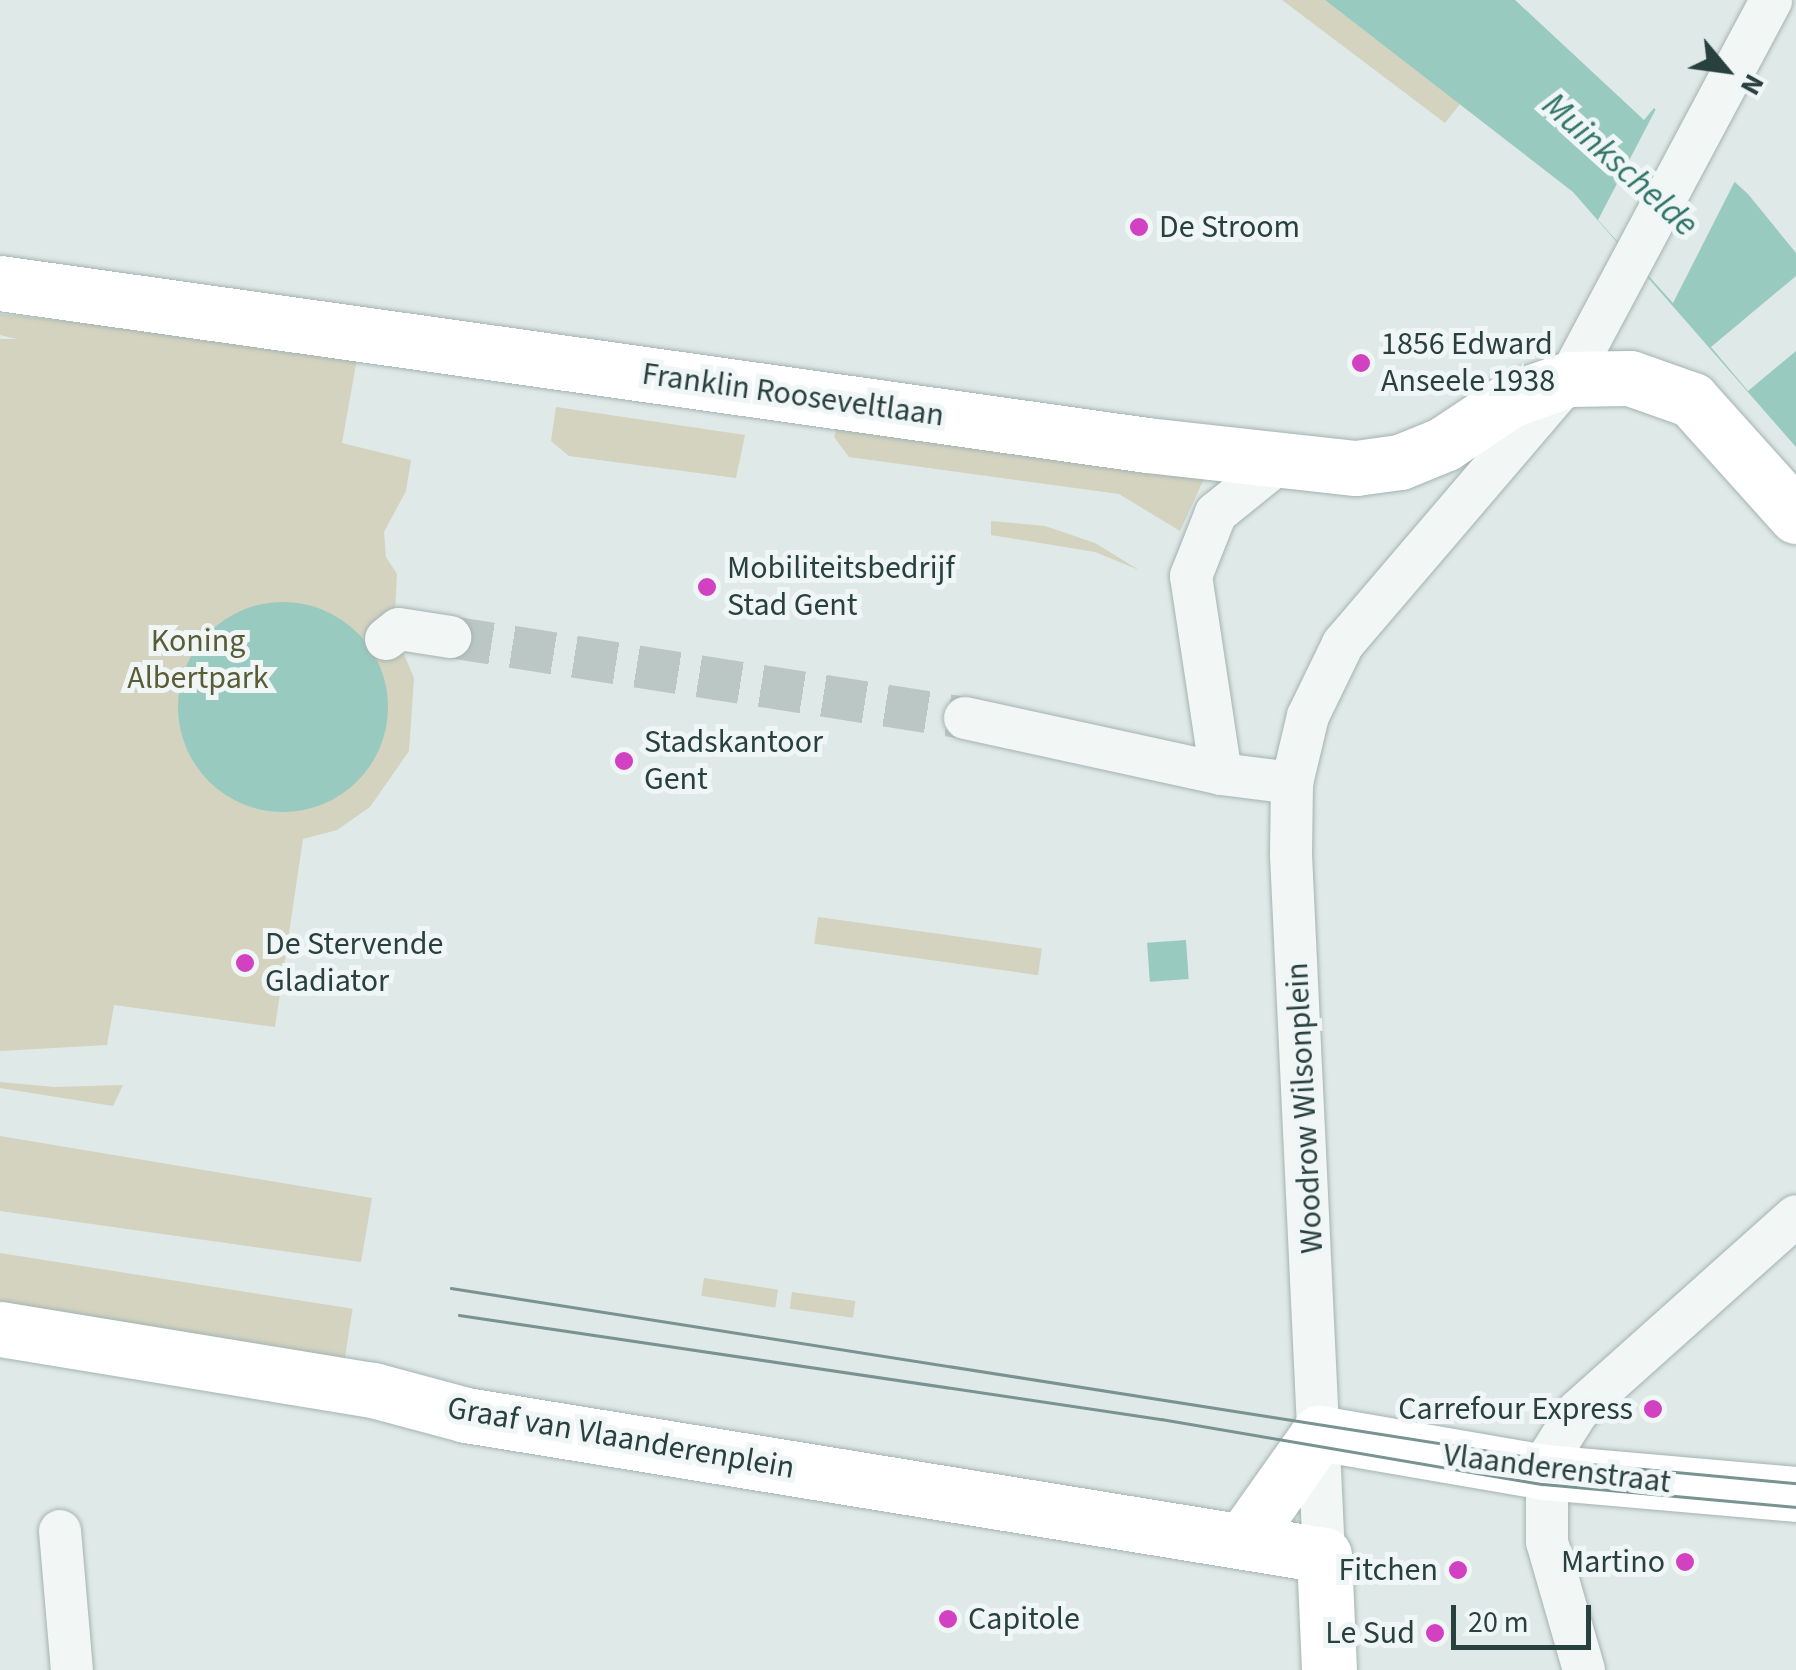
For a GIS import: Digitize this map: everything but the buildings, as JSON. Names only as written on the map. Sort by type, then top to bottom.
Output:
[{"type":"street","name":"Woodrow Wilsonplein","points":[[1324,1554],[1292,783],[1308,716],[1343,644],[1569,379],[1636,263],[1771,0]]},
{"type":"street","name":"Franklin Rooseveltlaan","points":[[0,282],[1356,468],[1400,462],[1444,444],[1510,400],[1569,379],[1630,378],[1692,400],[1796,516]]},
{"type":"street","points":[[1222,774],[1190,576],[1216,513],[1282,460]]},
{"type":"street","points":[[386,640],[399,629],[450,637]]},
{"type":"street","points":[[965,718],[1222,774],[1292,783]]},
{"type":"street","points":[[1584,1670],[1547,1542],[1544,1472],[1578,1411],[1796,1216]]},
{"type":"street","name":"Graaf van Vlaanderenplein","points":[[0,1329],[373,1390],[466,1416],[1324,1554]]},
{"type":"street","points":[[1244,1539],[1319,1433]]},
{"type":"street","name":"Vlaanderenstraat","points":[[1319,1433],[1544,1472],[1796,1494]]},
{"type":"street","points":[[60,1531],[72,1670]]},
{"type":"street","points":[[1324,1554],[1328,1670]]},
{"type":"green space","points":[[1282,0],[1325,0],[1460,104],[1445,123]]},
{"type":"green space","name":"Koning Albertpark","points":[[0,314],[358,353],[342,443],[411,460],[406,491],[384,532],[386,557],[397,574],[394,631],[414,678],[409,751],[370,807],[337,830],[303,839],[275,1027],[114,1005],[107,1045],[0,1051],[0,339],[17,339],[0,335]]},
{"type":"green space","points":[[556,407],[745,435],[736,478],[569,456],[551,441]]},
{"type":"green space","points":[[839,420],[1208,470],[1180,531],[1119,494],[849,457],[834,437]]},
{"type":"green space","points":[[991,521],[1045,526],[1095,543],[1139,570],[1095,552],[991,535]]},
{"type":"green space","points":[[818,917],[1042,948],[1038,975],[814,944]]},
{"type":"green space","points":[[0,1082],[55,1087],[123,1085],[113,1106],[0,1088]]},
{"type":"green space","points":[[0,1136],[372,1198],[361,1262],[0,1211]]},
{"type":"green space","points":[[0,1253],[353,1309],[344,1364],[0,1310]]},
{"type":"green space","points":[[704,1278],[778,1290],[775,1308],[701,1296]]},
{"type":"green space","points":[[792,1292],[855,1301],[853,1318],[790,1309]]},
{"type":"water","name":"Muinkschelde","points":[[1325,0],[1515,0],[1644,120],[1654,108],[1748,194],[1796,253],[1796,447],[1573,192]]},
{"type":"water","points":[[283,602],[323,610],[357,633],[380,667],[388,707],[380,747],[357,781],[323,804],[283,812],[243,804],[209,781],[186,747],[178,707],[186,667],[209,633],[243,610]]},
{"type":"water","points":[[1186,940],[1189,979],[1150,982],[1147,943]]},
{"type":"pier","points":[[1658,105],[1737,177],[1673,303],[1598,220]]},
{"type":"pier","points":[[1796,276],[1796,351],[1748,391],[1711,347]]},
{"type":"tunnel","points":[[450,637],[965,718]]},
{"type":"tram line","points":[[451,1288],[1547,1460],[1796,1483]]},
{"type":"tram line","points":[[459,1315],[1161,1419],[1543,1484],[1796,1507]]},
{"type":"place","name":"De Stroom","points":[[1139,227]]},
{"type":"place","name":"1856 Edward Anseele 1938","points":[[1361,363]]},
{"type":"place","name":"Mobiliteitsbedrijf Stad Gent","points":[[707,587]]},
{"type":"place","name":"Stadskantoor Gent","points":[[624,761]]},
{"type":"place","name":"De Stervende Gladiator","points":[[245,963]]},
{"type":"place","name":"Carrefour Express","points":[[1653,1409]]},
{"type":"place","name":"Martino","points":[[1685,1562]]},
{"type":"place","name":"Fitchen","points":[[1458,1570]]},
{"type":"place","name":"Capitole","points":[[948,1619]]},
{"type":"place","name":"Le Sud","points":[[1435,1633]]}]
